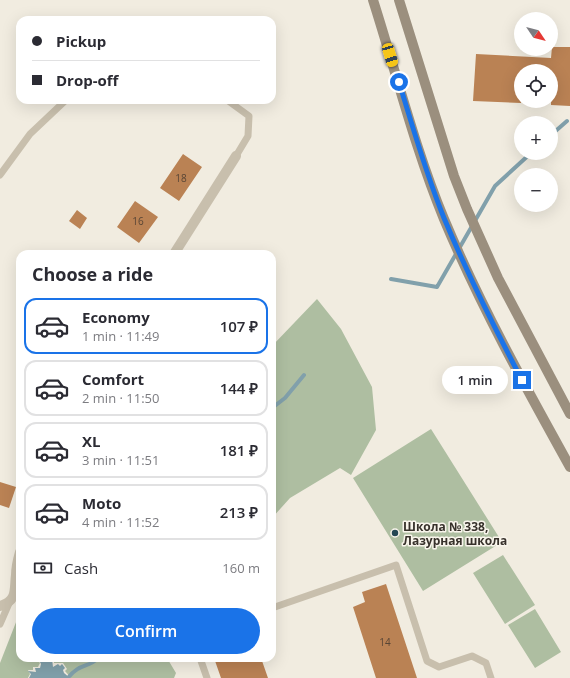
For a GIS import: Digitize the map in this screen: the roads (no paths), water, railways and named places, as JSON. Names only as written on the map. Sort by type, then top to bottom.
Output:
[{"type":"main road","points":[[373,0],[423,162],[444,218],[497,332],[534,404],[570,467]]},
{"type":"main road","points":[[399,0],[454,176],[476,232],[519,320],[570,414]]},
{"type":"street","points":[[177,250],[236,156]]},
{"type":"street","points":[[0,606],[10,601],[15,591],[16,573]]},
{"type":"lane","points":[[0,175],[30,134],[62,104]]},
{"type":"lane","points":[[232,104],[249,116],[248,136],[236,156]]},
{"type":"lane","points":[[276,607],[396,565],[427,661],[439,667],[472,656],[486,663],[491,678]]},
{"type":"lane","points":[[0,624],[10,601]]},
{"type":"lane","points":[[201,662],[207,678]]},
{"type":"water","points":[[40,662],[52,662],[53,667],[58,664],[60,666],[62,664],[65,668],[63,670],[64,673],[70,678],[29,678],[31,674],[28,671],[36,672],[35,668],[40,668]]},
{"type":"waterway","points":[[558,129],[567,121]]},
{"type":"waterway","points":[[391,279],[437,287],[495,186],[523,160]]},
{"type":"waterway","points":[[276,405],[285,398],[304,375]]},
{"type":"waterway","points":[[68,678],[76,670],[93,662]]},
{"type":"place","name":"Школа № 338, Лазурная школа","points":[[395,533]]}]
